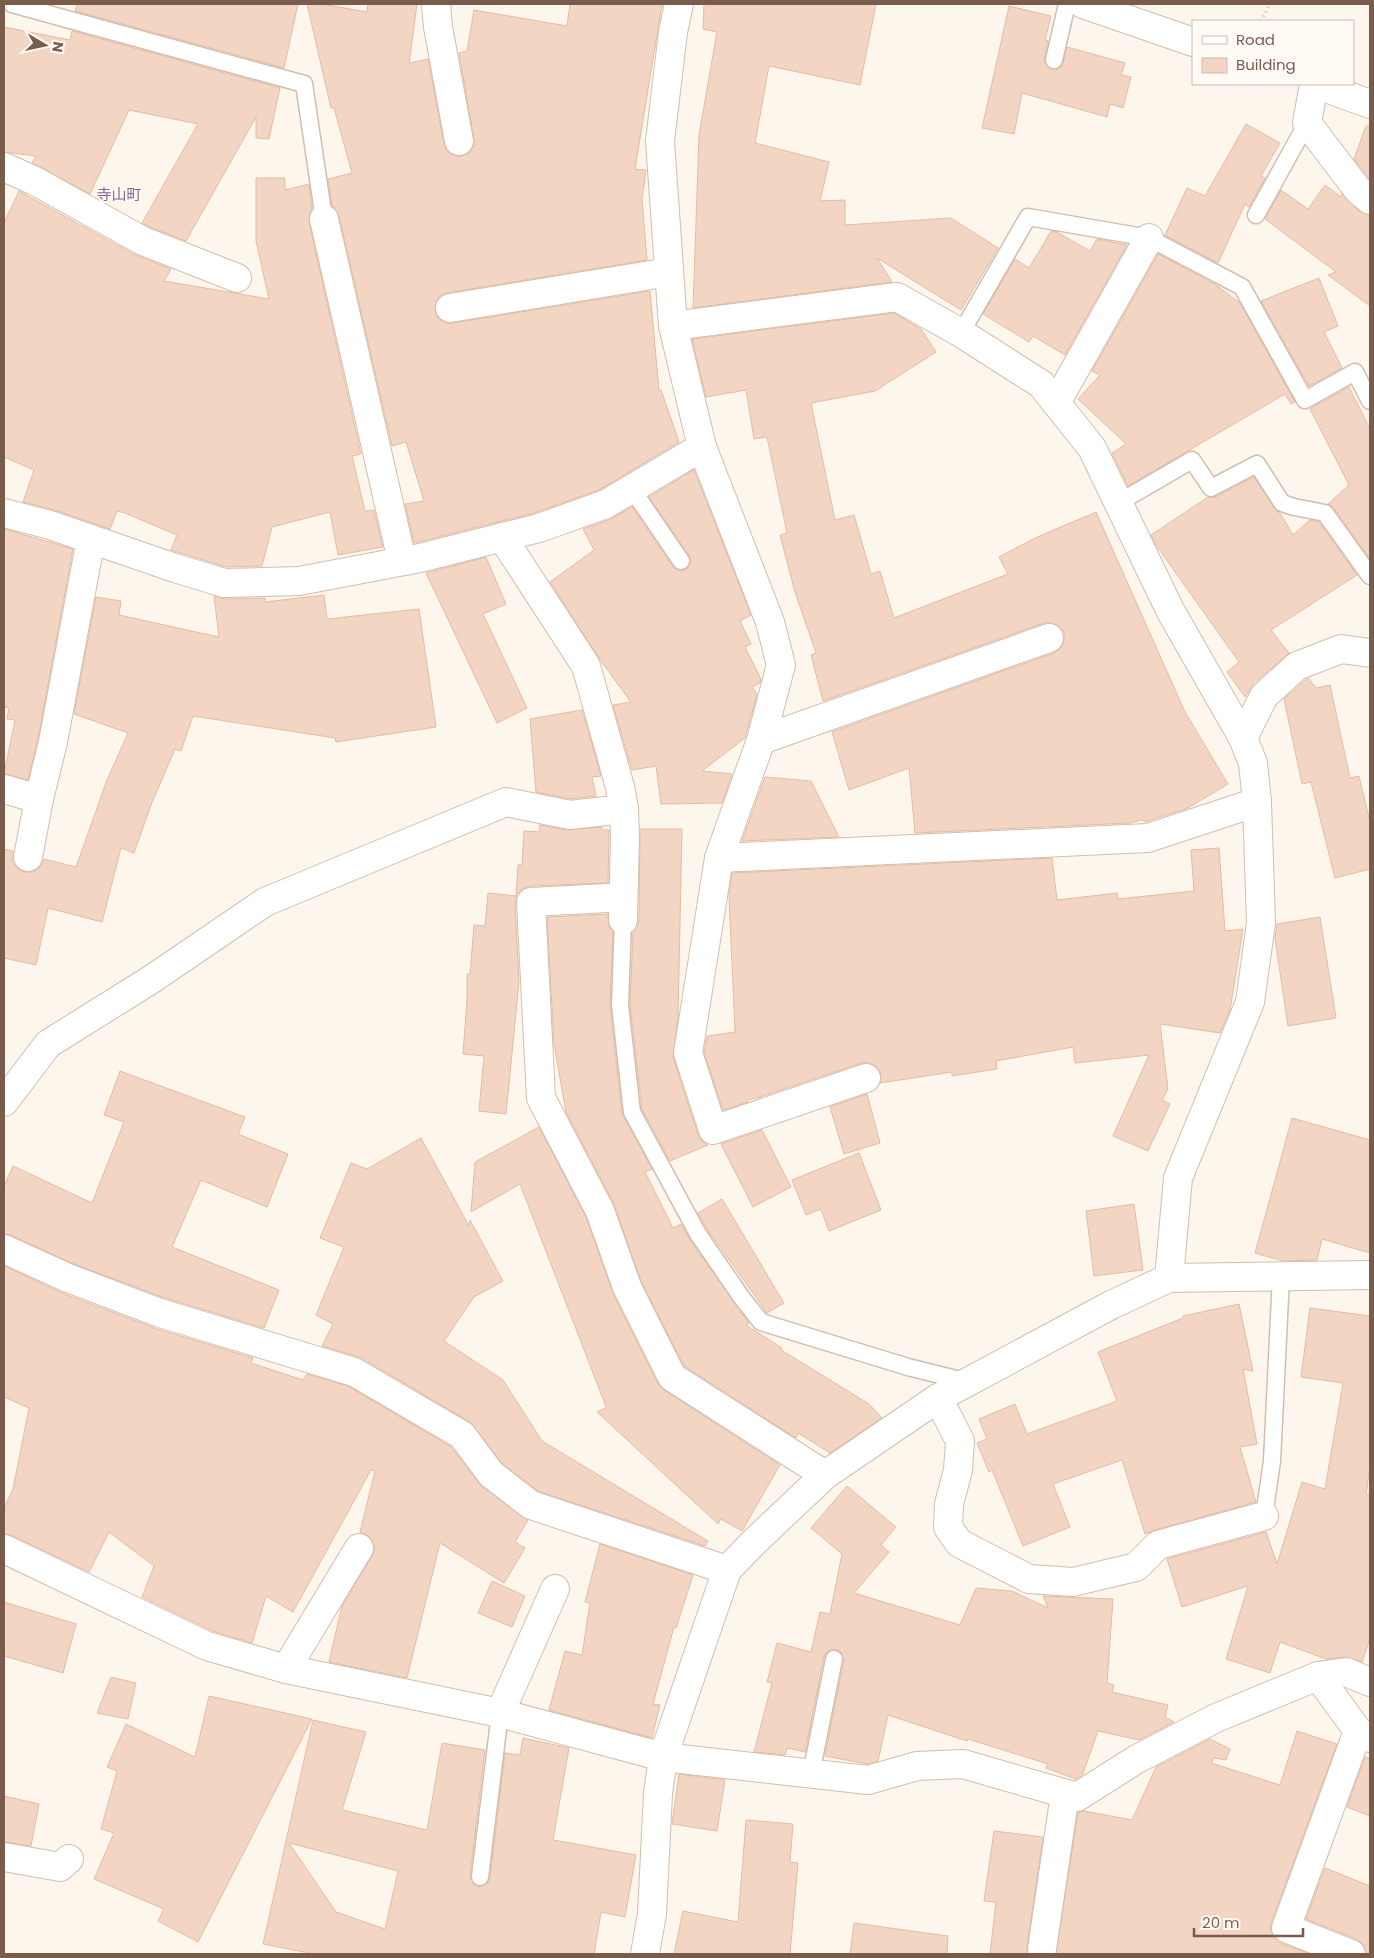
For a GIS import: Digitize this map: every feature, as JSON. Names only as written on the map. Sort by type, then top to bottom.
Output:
[{"type":"street","points":[[436,4],[438,27],[459,141]]},
{"type":"street","points":[[679,4],[673,32],[660,141],[673,326],[702,447],[770,622],[781,666],[761,740],[719,858],[688,1053],[714,1130],[866,1078]]},
{"type":"street","points":[[1083,4],[1192,42]]},
{"type":"street","points":[[1315,85],[1307,123],[1358,190],[1370,200]]},
{"type":"street","points":[[1318,85],[1370,104]]},
{"type":"street","points":[[4,167],[35,181],[143,241],[237,278]]},
{"type":"street","points":[[324,219],[402,562]]},
{"type":"street","points":[[1056,403],[1149,238]]},
{"type":"street","points":[[450,308],[669,272]]},
{"type":"street","points":[[673,326],[897,296],[961,333],[1041,384],[1092,448],[1170,610],[1243,738],[1253,763],[1257,802],[1261,923],[1250,1002],[1178,1178],[1169,1278]]},
{"type":"street","points":[[4,513],[50,525],[224,583],[299,581],[402,562],[539,528],[606,504],[702,447]]},
{"type":"street","points":[[502,537],[586,666],[620,787],[624,809],[625,837],[615,909],[531,902],[541,1098],[600,1211],[627,1287],[672,1377],[825,1475]]},
{"type":"street","points":[[28,857],[39,799],[53,742],[91,539]]},
{"type":"street","points":[[761,740],[1049,638]]},
{"type":"street","points":[[1243,738],[1264,696],[1297,666],[1341,649],[1370,653]]},
{"type":"street","points":[[4,790],[39,799]]},
{"type":"street","points":[[4,1102],[48,1044],[152,979],[266,902],[506,802],[570,815],[624,809]]},
{"type":"street","points":[[719,858],[1148,838],[1257,802]]},
{"type":"street","points":[[4,1249],[68,1278],[160,1313],[354,1372],[462,1435],[491,1474],[531,1505],[727,1570]]},
{"type":"street","points":[[645,1954],[652,1914],[658,1794],[663,1757],[727,1570],[825,1475],[938,1398],[1111,1305],[1169,1278],[1370,1275]]},
{"type":"street","points":[[938,1398],[960,1441],[958,1470],[950,1504],[948,1526],[959,1543],[1029,1579],[1073,1582],[1136,1567],[1158,1545],[1264,1516]]},
{"type":"street","points":[[286,1669],[359,1548]]},
{"type":"street","points":[[4,1549],[207,1646],[286,1669],[500,1713],[663,1757],[868,1780],[917,1766],[963,1764],[1077,1797],[1137,1759],[1216,1718],[1318,1676],[1346,1672],[1370,1682]]},
{"type":"street","points":[[500,1713],[555,1589]]},
{"type":"street","points":[[1318,1676],[1364,1735],[1286,1928],[1351,1954]]},
{"type":"street","points":[[1042,1949],[1065,1794]]},
{"type":"street","points":[[4,1857],[60,1867],[69,1859]]},
{"type":"lane","points":[[12,4],[304,84],[324,219]]},
{"type":"lane","points":[[1054,60],[1067,4]]},
{"type":"lane","points":[[1256,215],[1307,123]]},
{"type":"lane","points":[[961,333],[1028,218],[1149,238],[1242,287],[1305,400],[1356,372],[1370,401]]},
{"type":"lane","points":[[1118,502],[1192,460],[1211,488],[1257,464],[1282,503],[1325,513],[1370,576]]},
{"type":"lane","points":[[632,488],[681,561]]},
{"type":"lane","points":[[615,909],[620,1005],[632,1112],[698,1234],[742,1298],[761,1322],[908,1367],[969,1382]]},
{"type":"lane","points":[[1264,1516],[1272,1461],[1281,1276]]},
{"type":"lane","points":[[811,1774],[834,1659]]},
{"type":"lane","points":[[480,1877],[500,1713]]},
{"type":"path","points":[[1262,20],[1270,4]]},
{"type":"building","points":[[77,4],[298,4],[284,68],[75,11]]},
{"type":"building","points":[[307,4],[322,4],[367,12],[368,4],[417,4],[409,63],[428,59],[444,144],[447,151],[454,156],[461,156],[469,153],[474,146],[459,53],[467,51],[474,10],[567,26],[570,4],[662,4],[635,169],[646,170],[642,199],[647,260],[447,293],[440,296],[436,302],[435,310],[438,318],[445,323],[453,323],[650,291],[659,390],[661,390],[679,442],[599,490],[534,513],[414,543],[405,504],[424,501],[406,442],[392,446],[339,216],[332,206],[328,179],[352,173],[334,108],[331,108]]},
{"type":"building","points":[[704,4],[876,4],[860,85],[769,66],[755,143],[829,162],[820,201],[845,200],[845,225],[951,218],[998,248],[961,310],[877,258],[892,282],[693,308],[699,135],[717,32],[703,29]]},
{"type":"building","points":[[1009,6],[1051,16],[1045,40],[1048,41],[1044,58],[1045,63],[1051,70],[1056,70],[1062,66],[1067,47],[1125,63],[1121,75],[1131,77],[1123,108],[1110,104],[1107,117],[1022,93],[1014,134],[982,128]]},
{"type":"building","points":[[4,27],[70,40],[72,31],[280,88],[269,139],[256,138],[256,117],[186,241],[150,227],[142,223],[198,124],[129,110],[90,194],[32,163],[36,156],[4,152]]},
{"type":"building","points":[[1246,124],[1280,143],[1261,176],[1265,178],[1249,207],[1245,204],[1218,263],[1165,235],[1187,188],[1205,196]]},
{"type":"building","points":[[1366,126],[1370,126],[1370,180],[1354,159]]},
{"type":"building","points":[[256,178],[285,178],[285,190],[309,184],[312,209],[309,215],[309,222],[361,454],[352,456],[365,511],[374,510],[383,547],[338,555],[330,512],[272,527],[262,566],[226,567],[171,550],[177,535],[125,513],[117,511],[110,529],[55,510],[23,502],[34,470],[4,457],[4,223],[19,191],[135,255],[171,269],[164,281],[269,299],[256,241]]},
{"type":"building","points":[[1325,185],[1341,197],[1342,194],[1360,212],[1370,215],[1370,306],[1328,275],[1336,272],[1265,219],[1281,190],[1308,209]]},
{"type":"building","points":[[1051,231],[1057,232],[1090,251],[1097,239],[1127,245],[1065,355],[1033,336],[1029,342],[983,314],[1015,259],[1029,268]]},
{"type":"building","points":[[1158,254],[1216,285],[1240,303],[1295,402],[1291,404],[1285,394],[1128,486],[1112,453],[1126,444],[1078,399],[1100,375],[1092,371]]},
{"type":"building","points":[[1319,278],[1338,326],[1324,332],[1342,368],[1309,386],[1261,301]]},
{"type":"building","points":[[894,313],[921,329],[936,352],[875,391],[811,403],[835,520],[854,515],[871,574],[880,571],[894,618],[1008,574],[999,557],[1035,538],[1096,512],[1185,712],[1228,784],[1188,808],[1145,822],[1142,820],[1130,823],[915,833],[909,768],[849,790],[832,732],[1054,653],[1061,648],[1064,640],[1064,632],[1059,626],[1044,623],[823,701],[811,655],[816,653],[795,592],[780,535],[787,533],[767,437],[754,439],[746,390],[706,397],[692,339]]},
{"type":"building","points":[[1349,387],[1370,429],[1370,559],[1333,507],[1328,504],[1349,485],[1310,409]]},
{"type":"building","points":[[694,470],[751,615],[740,621],[751,644],[745,647],[761,679],[760,683],[752,687],[757,694],[745,738],[702,771],[732,774],[722,803],[661,804],[656,766],[632,770],[613,705],[631,702],[601,661],[550,582],[594,550],[583,529],[611,519],[632,507],[673,567],[681,571],[687,569],[691,561],[689,555],[649,497]]},
{"type":"building","points":[[1254,477],[1293,535],[1310,520],[1319,522],[1357,575],[1271,630],[1289,653],[1253,684],[1245,697],[1227,672],[1239,662],[1156,545],[1151,535],[1208,497],[1216,497]]},
{"type":"building","points":[[4,529],[73,549],[38,739],[28,780],[4,774],[15,720],[7,719],[9,708],[4,707]]},
{"type":"building","points":[[486,557],[506,604],[483,614],[527,708],[497,723],[426,573]]},
{"type":"building","points":[[324,595],[327,619],[419,609],[436,727],[336,742],[335,738],[193,716],[181,751],[175,749],[151,805],[134,853],[121,848],[102,922],[48,908],[36,965],[4,958],[4,849],[13,851],[13,863],[18,869],[25,872],[33,872],[39,868],[44,859],[76,867],[107,780],[128,733],[74,714],[96,597],[121,601],[119,615],[219,637],[214,596],[224,599],[265,598],[265,602]]},
{"type":"building","points":[[1308,678],[1316,688],[1330,685],[1350,778],[1359,776],[1370,822],[1370,869],[1335,878],[1311,782],[1302,784],[1284,699]]},
{"type":"building","points":[[582,710],[601,776],[592,777],[596,796],[571,799],[536,792],[530,719]]},
{"type":"building","points":[[765,777],[811,781],[839,837],[742,841]]},
{"type":"building","points":[[539,825],[567,830],[602,827],[602,830],[609,830],[608,883],[530,886],[517,894],[515,903],[519,982],[506,1114],[479,1111],[484,1056],[463,1054],[467,974],[470,974],[474,925],[485,926],[488,893],[516,896],[518,865],[522,865],[524,831],[540,832]]},
{"type":"building","points":[[640,829],[682,829],[678,1016],[673,1057],[698,1135],[708,1145],[670,1161],[642,1109],[630,1005],[633,932],[637,928],[639,920]]},
{"type":"building","points":[[1219,848],[1225,931],[1243,929],[1230,1010],[1220,1033],[1160,1024],[1168,1089],[1162,1100],[1170,1104],[1148,1151],[1113,1136],[1149,1055],[1075,1063],[1073,1047],[996,1061],[997,1069],[952,1076],[952,1072],[880,1083],[881,1073],[877,1067],[870,1063],[861,1063],[747,1100],[748,1102],[723,1110],[704,1052],[707,1036],[735,1032],[729,896],[732,873],[1052,858],[1057,900],[1117,893],[1118,899],[1194,891],[1191,850]]},
{"type":"building","points":[[608,914],[609,927],[613,931],[610,1006],[622,1113],[652,1169],[645,1172],[673,1228],[681,1224],[690,1240],[749,1323],[746,1325],[782,1348],[781,1350],[869,1404],[882,1418],[830,1453],[798,1433],[796,1438],[684,1366],[641,1281],[614,1204],[566,1112],[554,1044],[547,917]]},
{"type":"building","points":[[1320,917],[1336,1018],[1288,1026],[1275,939],[1277,924]]},
{"type":"building","points":[[120,1071],[245,1117],[238,1134],[288,1154],[267,1207],[201,1180],[172,1247],[279,1290],[264,1328],[165,1298],[74,1264],[4,1234],[4,1186],[13,1166],[92,1203],[124,1122],[104,1115]]},
{"type":"building","points":[[867,1094],[880,1143],[844,1154],[830,1107]]},
{"type":"building","points":[[1292,1118],[1370,1140],[1370,1253],[1322,1239],[1317,1260],[1283,1261],[1255,1253]]},
{"type":"building","points":[[539,1127],[586,1217],[613,1294],[658,1384],[664,1390],[780,1465],[742,1531],[721,1519],[718,1524],[597,1412],[606,1408],[605,1404],[520,1184],[471,1212],[475,1162]]},
{"type":"building","points":[[762,1130],[791,1187],[753,1207],[721,1144]]},
{"type":"building","points":[[421,1138],[469,1226],[470,1220],[503,1281],[474,1297],[444,1341],[503,1380],[542,1441],[708,1541],[705,1546],[538,1491],[502,1463],[470,1422],[362,1358],[322,1346],[333,1324],[316,1315],[344,1247],[320,1238],[351,1163],[367,1169]]},
{"type":"building","points":[[859,1153],[881,1210],[829,1231],[821,1209],[806,1215],[792,1180]]},
{"type":"building","points":[[722,1199],[784,1303],[767,1313],[707,1229],[698,1213]]},
{"type":"building","points":[[1134,1204],[1143,1270],[1094,1276],[1086,1211]]},
{"type":"building","points":[[4,1266],[62,1293],[154,1328],[253,1358],[251,1363],[303,1380],[307,1374],[348,1386],[451,1447],[481,1486],[528,1520],[515,1542],[525,1548],[504,1583],[440,1543],[407,1678],[329,1662],[342,1606],[375,1549],[372,1540],[360,1532],[375,1471],[371,1470],[293,1612],[266,1596],[252,1643],[213,1631],[142,1597],[154,1566],[109,1532],[89,1572],[11,1535],[4,1534],[4,1508],[13,1489],[29,1408],[4,1397]]},
{"type":"building","points":[[1239,1304],[1253,1371],[1243,1369],[1257,1444],[1240,1447],[1256,1502],[1145,1534],[1122,1460],[1053,1484],[1070,1527],[1023,1546],[992,1470],[989,1472],[977,1443],[987,1439],[979,1419],[1015,1404],[1027,1434],[1117,1401],[1098,1352],[1183,1318],[1183,1316]]},
{"type":"building","points":[[1310,1308],[1370,1316],[1370,1467],[1366,1494],[1370,1495],[1370,1639],[1362,1662],[1344,1657],[1326,1659],[1280,1642],[1270,1673],[1226,1659],[1248,1586],[1182,1607],[1167,1559],[1266,1532],[1277,1564],[1302,1482],[1325,1489],[1343,1383],[1301,1377]]},
{"type":"building","points":[[847,1486],[896,1527],[881,1545],[889,1552],[854,1593],[960,1625],[976,1588],[1012,1591],[1048,1608],[1043,1596],[1113,1599],[1107,1683],[1114,1685],[1112,1692],[1168,1705],[1165,1717],[1174,1722],[1139,1740],[1098,1731],[1082,1776],[1076,1779],[1046,1768],[1048,1764],[968,1739],[967,1741],[888,1715],[878,1761],[867,1764],[825,1756],[844,1660],[840,1651],[831,1649],[824,1657],[805,1752],[787,1748],[785,1755],[754,1752],[772,1683],[767,1682],[777,1643],[811,1652],[820,1612],[830,1614],[842,1554],[811,1528]]},
{"type":"building","points":[[600,1544],[693,1575],[676,1628],[674,1627],[653,1704],[660,1705],[652,1738],[549,1710],[565,1651],[582,1655],[590,1603],[585,1602]]},
{"type":"building","points":[[492,1581],[525,1596],[512,1627],[478,1613]]},
{"type":"building","points":[[4,1602],[76,1624],[63,1673],[4,1656]]},
{"type":"building","points":[[111,1677],[136,1683],[128,1719],[97,1713]]},
{"type":"building","points":[[209,1696],[312,1719],[198,1942],[158,1921],[164,1909],[94,1879],[114,1833],[101,1829],[117,1771],[107,1767],[126,1724],[195,1757]]},
{"type":"building","points":[[313,1720],[366,1732],[342,1810],[427,1830],[442,1743],[485,1750],[470,1876],[474,1885],[479,1887],[488,1883],[490,1878],[505,1753],[520,1755],[523,1738],[569,1748],[553,1840],[636,1855],[625,1917],[601,1912],[594,1954],[314,1954],[263,1944]],"holes":[[[289,1843],[398,1871],[385,1929],[336,1912]]]},
{"type":"building","points":[[1297,1731],[1337,1744],[1271,1923],[1271,1931],[1274,1938],[1280,1943],[1310,1954],[1056,1954],[1078,1812],[1084,1811],[1132,1820],[1156,1767],[1210,1739],[1230,1749],[1226,1760],[1214,1758],[1211,1763],[1280,1785]]},
{"type":"building","points":[[1365,1757],[1370,1759],[1370,1816],[1347,1807]]},
{"type":"building","points":[[679,1774],[725,1780],[717,1831],[672,1824]]},
{"type":"building","points":[[4,1796],[39,1804],[31,1846],[4,1842]]},
{"type":"building","points":[[746,1820],[793,1824],[790,1862],[798,1863],[790,1954],[674,1954],[683,1911],[738,1922]]},
{"type":"building","points":[[994,1831],[1043,1837],[1027,1954],[990,1954],[996,1902],[984,1901]]},
{"type":"building","points":[[1325,1868],[1370,1886],[1370,1954],[1366,1954],[1364,1945],[1357,1939],[1306,1919]]},
{"type":"building","points":[[854,1923],[948,1936],[947,1954],[850,1954]]},
{"type":"district","name":"寺山町","points":[[119,194]]}]
